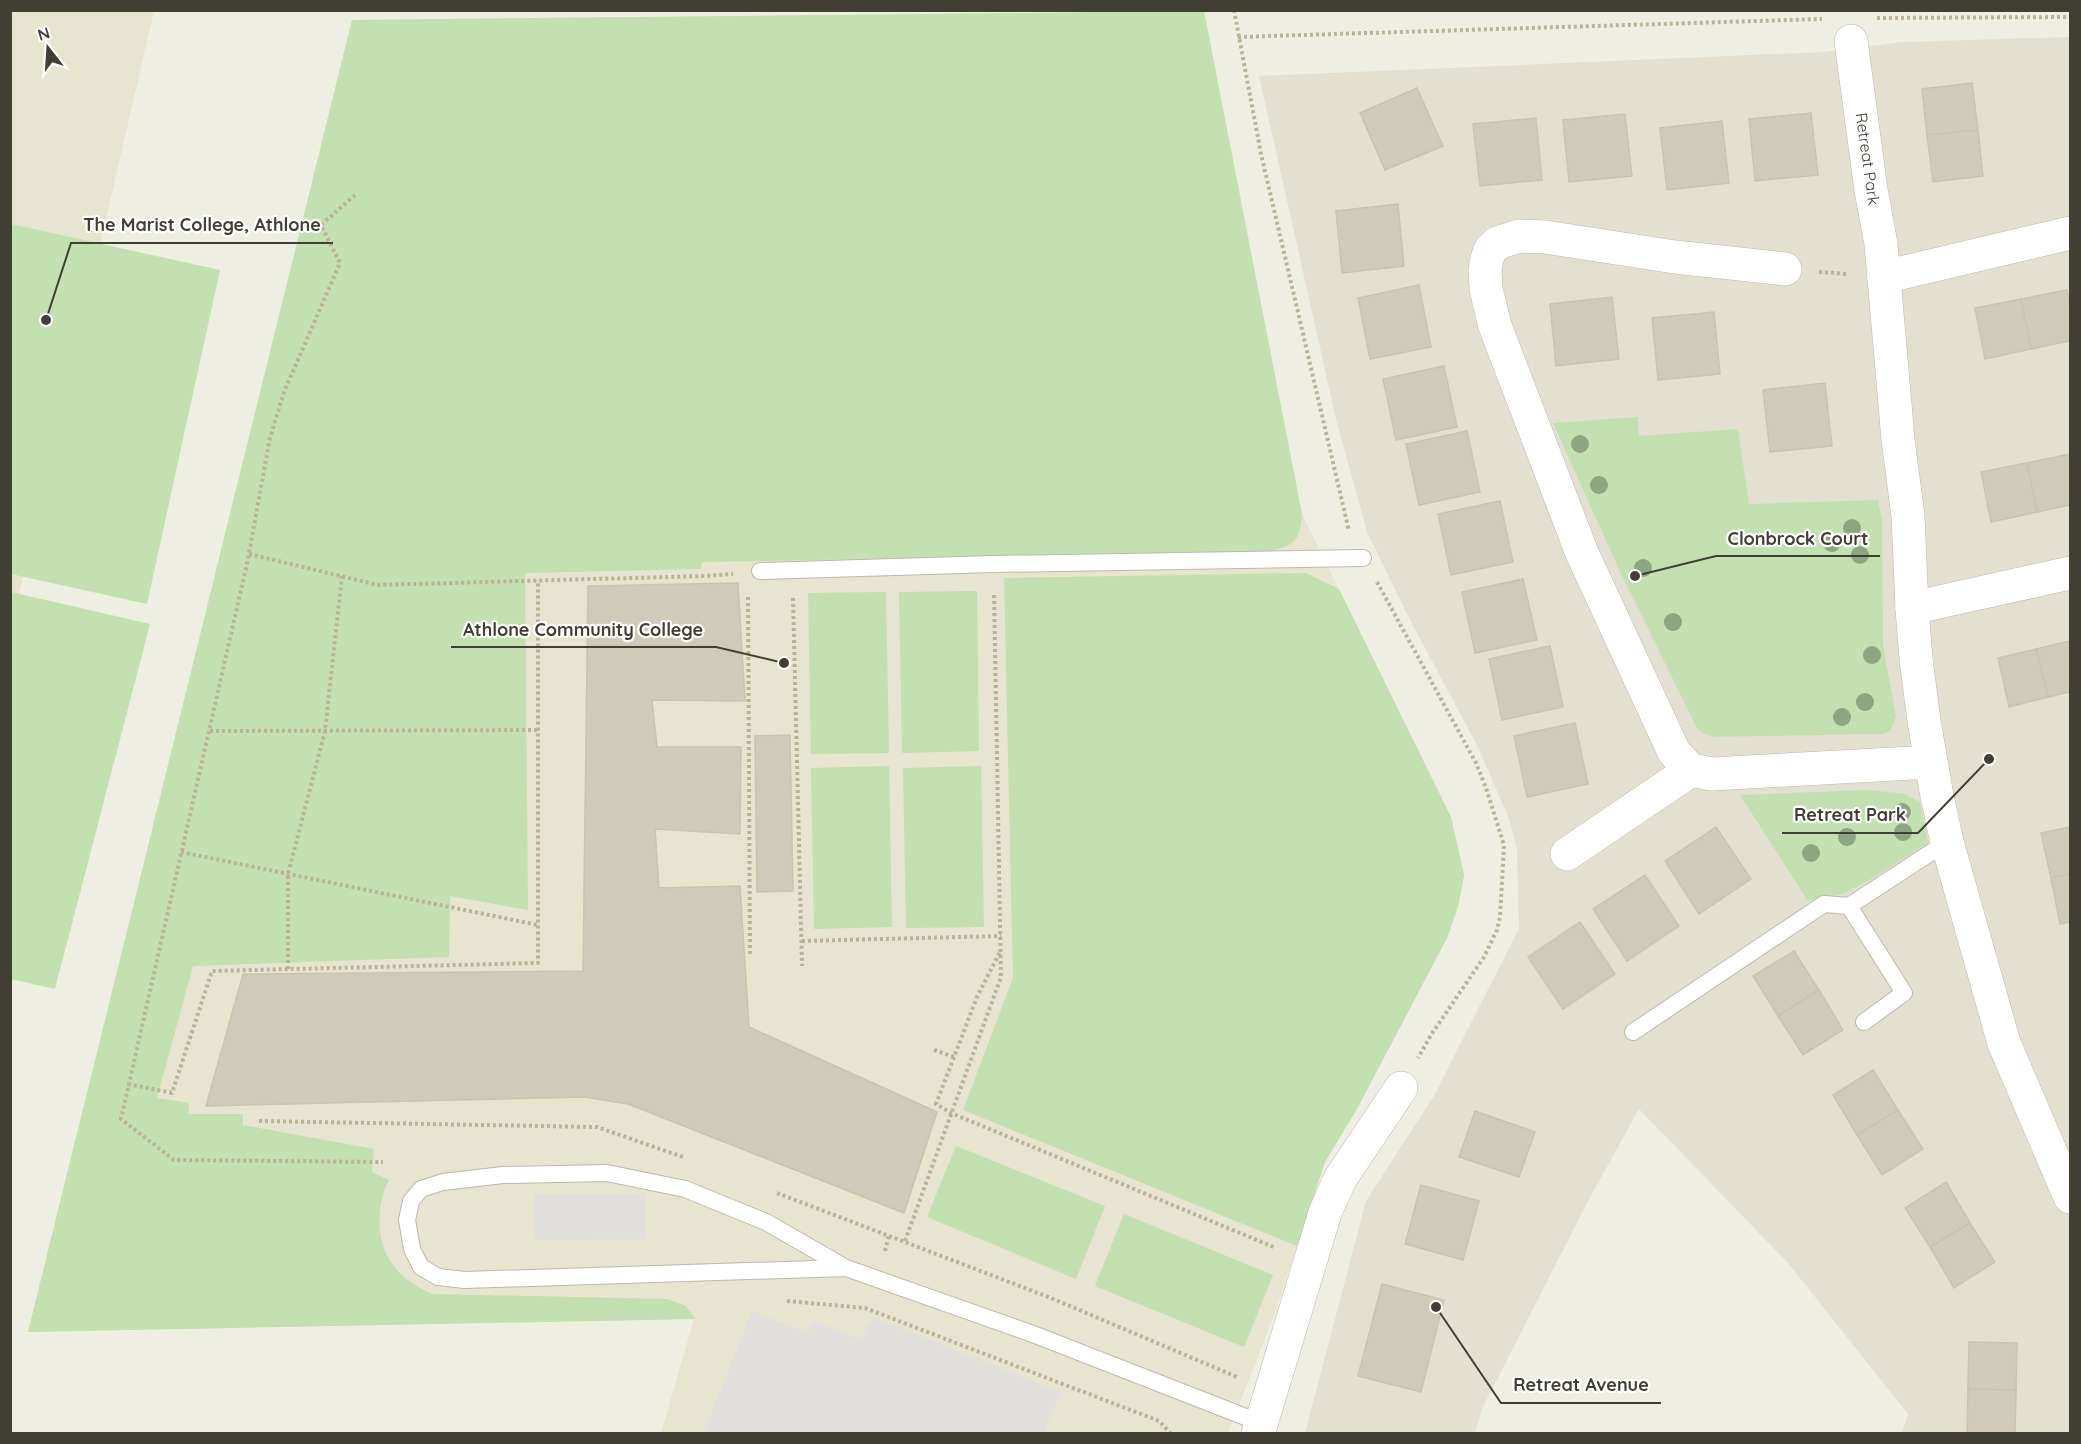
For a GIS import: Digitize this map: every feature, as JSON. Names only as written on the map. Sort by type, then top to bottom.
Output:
[{"type":"street","name":"Retreat Park","points":[[1841,30],[1884,277],[1898,439],[1908,516],[1917,669],[1931,762],[1947,843],[2004,1043],[2070,1197]]},
{"type":"street","points":[[1884,277],[2070,233]]},
{"type":"street","points":[[1785,269],[1545,237],[1519,236],[1497,243],[1490,250],[1485,270],[1486,289],[1495,326],[1582,553],[1674,752],[1691,770],[1712,774],[1931,762]]},
{"type":"street","points":[[1912,608],[2070,573]]},
{"type":"street","points":[[1567,854],[1691,770]]},
{"type":"street","points":[[1260,1428],[1325,1213],[1340,1179],[1401,1088]]},
{"type":"lane","points":[[754,572],[994,564],[1363,558]]},
{"type":"lane","points":[[1633,1032],[1824,904],[1849,906],[1947,843]]},
{"type":"lane","points":[[1849,906],[1904,993],[1864,1022]]},
{"type":"lane","points":[[846,1268],[465,1280],[438,1277],[421,1267],[412,1249],[407,1220],[411,1201],[421,1189],[443,1182],[503,1175],[607,1173],[685,1189],[766,1222],[846,1268],[1033,1334],[1260,1428]]},
{"type":"path","points":[[1874,18],[2070,17]]},
{"type":"path","points":[[1238,37],[1841,30]]},
{"type":"path","points":[[355,195],[321,225],[340,263],[284,393],[270,438],[249,554],[121,1119],[174,1160],[383,1162]]},
{"type":"path","points":[[1785,269],[1884,277]]},
{"type":"path","points":[[249,554],[378,585],[703,576],[754,572],[750,954]]},
{"type":"path","points":[[905,1241],[1001,977],[994,564]]},
{"type":"path","points":[[792,570],[802,966]]},
{"type":"path","points":[[288,969],[288,874],[325,731],[342,576]]},
{"type":"path","points":[[128,1084],[172,1093],[212,971],[538,963],[538,580]]},
{"type":"path","points":[[210,731],[538,730]]},
{"type":"path","points":[[182,852],[538,925]]},
{"type":"path","points":[[802,941],[1000,936]]},
{"type":"path","points":[[1001,949],[977,997],[936,1104],[951,1113],[1283,1250]]},
{"type":"path","points":[[934,1050],[954,1057]]},
{"type":"path","points":[[781,1301],[864,1308],[1159,1421],[1171,1434]]},
{"type":"shaded area","points":[[11,11],[154,11],[11,629]]},
{"type":"shaded area","points":[[1204,11],[1302,514],[1451,817],[1464,875],[1458,907],[1447,938],[1357,1109],[1325,1162],[1273,1318],[1228,1433],[661,1433],[694,1319],[28,1332],[352,20]]},
{"type":"shaded area","points":[[2070,37],[2070,1433],[1902,1433],[1908,1414],[1788,1263],[1639,1109],[1586,1205],[1482,1409],[1475,1433],[1305,1433],[1366,1201],[1435,1094],[1519,928],[1517,849],[1509,819],[1478,747],[1410,620],[1367,532],[1336,419],[1259,76],[1824,52],[1902,42]]},
{"type":"shaded area","points":[[645,1193],[645,1239],[535,1241],[534,1195]]},
{"type":"shaded area","points":[[752,1311],[808,1333],[813,1321],[861,1340],[873,1317],[1061,1392],[1043,1433],[703,1433]]},
{"type":"green space","points":[[1204,11],[1302,514],[1300,530],[1294,541],[1284,547],[1268,551],[702,562],[701,569],[525,573],[528,910],[450,896],[449,957],[193,966],[157,1098],[189,1103],[188,1114],[243,1114],[243,1125],[374,1149],[372,1172],[389,1180],[381,1202],[381,1239],[390,1262],[410,1282],[432,1294],[667,1299],[686,1306],[695,1319],[28,1332],[352,20]]},
{"type":"green space","points":[[11,224],[220,270],[147,604],[11,574]]},
{"type":"green space","points":[[1638,417],[1639,436],[1738,429],[1749,504],[1878,500],[1882,520],[1883,645],[1896,717],[1890,731],[1883,734],[1714,737],[1698,730],[1622,576],[1553,423]]},
{"type":"green space","points":[[1306,573],[1339,589],[1451,817],[1464,875],[1458,907],[1447,938],[1357,1109],[1325,1162],[1297,1246],[963,1110],[1013,978],[1004,578]]},
{"type":"green space","points":[[977,591],[979,751],[902,753],[899,592]]},
{"type":"green space","points":[[11,592],[150,624],[55,989],[11,979]]},
{"type":"green space","points":[[886,592],[889,753],[811,754],[808,593]]},
{"type":"green space","points":[[889,766],[892,927],[814,929],[811,768]]},
{"type":"green space","points":[[981,766],[984,927],[906,928],[903,768]]},
{"type":"green space","points":[[1870,790],[1905,794],[1920,802],[1928,843],[1845,893],[1808,901],[1740,795]]},
{"type":"green space","points":[[956,1146],[1105,1206],[1076,1279],[927,1217]]},
{"type":"green space","points":[[1124,1214],[1273,1275],[1244,1347],[1095,1286]]},
{"type":"building","points":[[1972,83],[1978,130],[1927,135],[1922,89]]},
{"type":"building","points":[[1417,88],[1443,146],[1385,170],[1360,113]]},
{"type":"building","points":[[1811,113],[1818,175],[1755,181],[1749,119]]},
{"type":"building","points":[[1625,114],[1632,176],[1569,182],[1563,120]]},
{"type":"building","points":[[1536,118],[1542,180],[1480,186],[1473,124]]},
{"type":"building","points":[[1722,121],[1729,183],[1667,190],[1660,128]]},
{"type":"building","points":[[1978,130],[1983,176],[1933,182],[1927,135]]},
{"type":"building","points":[[1398,204],[1404,266],[1342,273],[1336,211]]},
{"type":"building","points":[[1419,285],[1431,347],[1370,359],[1358,298]]},
{"type":"building","points":[[2067,290],[2070,306],[2070,341],[2031,349],[2021,299]]},
{"type":"building","points":[[1612,297],[1619,359],[1556,366],[1550,304]]},
{"type":"building","points":[[2021,299],[2031,349],[1985,359],[1975,308]]},
{"type":"building","points":[[1714,312],[1720,374],[1658,380],[1652,318]]},
{"type":"building","points":[[1444,366],[1457,427],[1396,440],[1383,379]]},
{"type":"building","points":[[1825,383],[1832,446],[1770,452],[1763,390]]},
{"type":"building","points":[[1467,431],[1480,492],[1419,505],[1406,444]]},
{"type":"building","points":[[2070,454],[2070,505],[2037,512],[2027,463]]},
{"type":"building","points":[[2027,463],[2037,512],[1991,522],[1981,472]]},
{"type":"building","points":[[1500,501],[1513,562],[1451,575],[1438,514]]},
{"type":"building","points":[[1523,579],[1537,640],[1475,653],[1462,592]]},
{"type":"building","points":[[738,583],[745,701],[652,700],[657,747],[741,747],[740,834],[655,829],[659,888],[740,886],[749,1027],[937,1112],[904,1213],[628,1104],[585,1097],[206,1106],[243,974],[583,971],[588,586]]},
{"type":"building","points":[[2070,641],[2070,692],[2048,697],[2036,649]]},
{"type":"building","points":[[1550,646],[1563,707],[1502,720],[1489,659]]},
{"type":"building","points":[[2036,649],[2048,697],[2009,707],[1998,658]]},
{"type":"building","points":[[1575,723],[1588,784],[1527,797],[1514,736]]},
{"type":"building","points":[[790,735],[793,891],[757,892],[755,736]]},
{"type":"building","points":[[1716,827],[1751,879],[1699,914],[1665,861]]},
{"type":"building","points":[[2070,827],[2070,874],[2051,878],[2041,833]]},
{"type":"building","points":[[2070,874],[2070,922],[2060,924],[2051,878]]},
{"type":"building","points":[[1645,875],[1679,926],[1627,961],[1593,909]]},
{"type":"building","points":[[1580,922],[1615,974],[1563,1009],[1528,957]]},
{"type":"building","points":[[1794,951],[1819,990],[1778,1016],[1753,976]]},
{"type":"building","points":[[1819,990],[1843,1030],[1803,1055],[1778,1016]]},
{"type":"building","points":[[1873,1070],[1898,1110],[1857,1135],[1833,1095]]},
{"type":"building","points":[[1898,1110],[1923,1149],[1882,1175],[1857,1135]]},
{"type":"building","points":[[1475,1111],[1535,1132],[1519,1177],[1459,1157]]},
{"type":"building","points":[[1946,1182],[1970,1223],[1930,1247],[1905,1208]]},
{"type":"building","points":[[1421,1185],[1479,1201],[1463,1260],[1405,1244]]},
{"type":"building","points":[[1970,1223],[1995,1262],[1954,1288],[1930,1247]]},
{"type":"building","points":[[1382,1284],[1444,1300],[1421,1392],[1358,1376]]},
{"type":"building","points":[[1969,1342],[2017,1343],[2016,1390],[1968,1389]]},
{"type":"building","points":[[1968,1389],[2016,1390],[2015,1434],[1967,1434]]},
{"type":"place","name":"The Marist College, Athlone","points":[[46,320]]},
{"type":"place","name":"Clonbrock Court","points":[[1635,576]]},
{"type":"place","name":"Athlone Community College","points":[[784,663]]},
{"type":"place","name":"Retreat Park","points":[[1989,759]]},
{"type":"place","name":"Retreat Avenue","points":[[1436,1307]]}]
